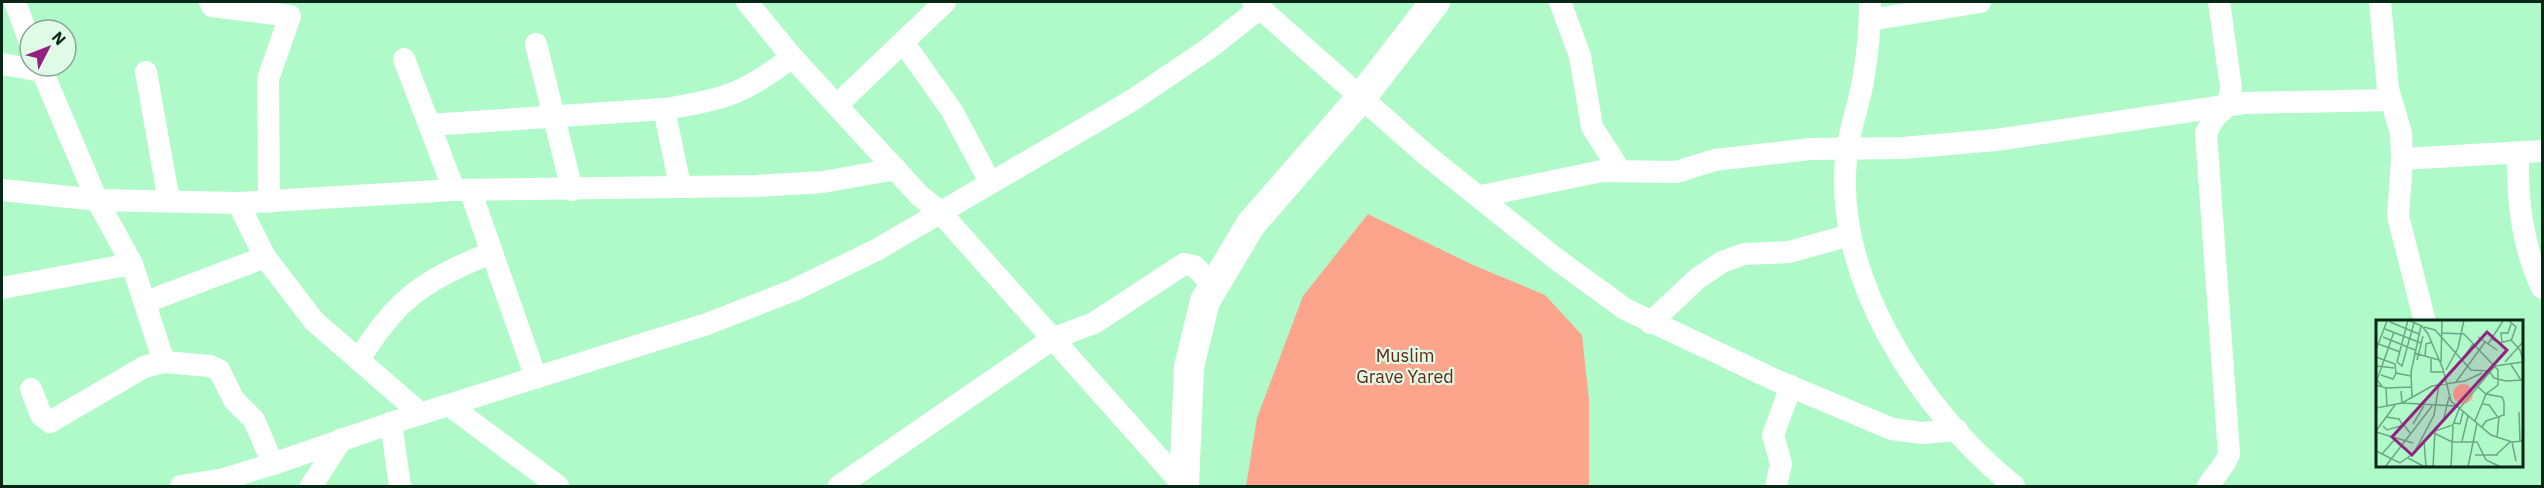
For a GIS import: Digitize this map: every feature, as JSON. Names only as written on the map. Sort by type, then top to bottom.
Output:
[{"type":"main road","points":[[1184,486],[1189,367],[1205,301],[1251,224],[1360,99],[1435,2]]},
{"type":"street","points":[[15,2],[21,18]]},
{"type":"street","points":[[210,2],[212,6],[276,8],[290,16],[268,79],[269,202]]},
{"type":"street","points":[[838,104],[945,2]]},
{"type":"street","points":[[1560,2],[1580,56],[1592,127],[1619,169]]},
{"type":"street","points":[[1980,2],[1870,10],[1864,75],[1848,148],[1846,209],[1850,235],[1870,299],[1895,347],[1912,375],[1957,430],[2014,486]]},
{"type":"street","points":[[2208,486],[2215,474],[2224,467],[2229,454],[2206,133],[2214,118],[2228,105],[2231,88],[2219,2]]},
{"type":"street","points":[[2379,2],[2391,100],[2401,132],[2402,159],[2398,216],[2425,320]]},
{"type":"street","points":[[750,3],[792,57],[838,104],[920,196],[939,211],[1184,486]]},
{"type":"street","points":[[181,486],[224,479],[273,464],[391,423],[708,324],[794,291],[878,249],[939,211],[1131,101],[1208,49],[1257,5],[1360,99],[1589,284],[1650,323],[1791,387],[1892,429],[1922,433],[1957,430]]},
{"type":"street","points":[[903,42],[952,111],[990,182]]},
{"type":"street","points":[[536,44],[556,116],[572,190]]},
{"type":"street","points":[[429,124],[664,109],[733,95],[762,81],[792,57]]},
{"type":"street","points":[[404,59],[429,124],[491,253],[536,378]]},
{"type":"street","points":[[2,64],[18,66]]},
{"type":"street","points":[[146,72],[169,201]]},
{"type":"street","points":[[45,78],[97,200],[132,264],[164,362]]},
{"type":"street","points":[[1480,196],[1619,169],[1676,172],[1715,160],[1810,149],[1902,148],[1996,140],[2228,105],[2391,100]]},
{"type":"street","points":[[664,109],[680,186]]},
{"type":"street","points":[[2402,159],[2542,151]]},
{"type":"street","points":[[2517,153],[2517,188],[2524,236],[2542,288]]},
{"type":"street","points":[[2,190],[97,200],[238,203],[462,190],[572,190],[823,183],[896,170]]},
{"type":"street","points":[[238,203],[265,257],[314,321],[421,414]]},
{"type":"street","points":[[1650,323],[1698,278],[1722,262],[1744,254],[1789,252],[1850,235]]},
{"type":"street","points":[[359,360],[382,324],[414,291],[448,270],[491,253]]},
{"type":"street","points":[[146,302],[265,257]]},
{"type":"street","points":[[2,288],[132,264]]},
{"type":"street","points":[[839,486],[1054,338],[1094,322],[1184,264],[1194,266],[1214,286]]},
{"type":"street","points":[[31,389],[41,415],[50,422],[144,367],[164,362],[210,366],[219,370],[234,400],[260,431],[273,464]]},
{"type":"street","points":[[1776,486],[1781,464],[1773,435],[1791,387]]},
{"type":"street","points":[[450,406],[558,486]]},
{"type":"street","points":[[391,423],[400,486]]},
{"type":"street","points":[[311,486],[342,439]]},
{"type":"green space","name":"Muslim Grave Yared","points":[[1368,214],[1473,265],[1545,295],[1582,335],[1589,400],[1589,486],[1246,486],[1257,418],[1303,296]]}]
